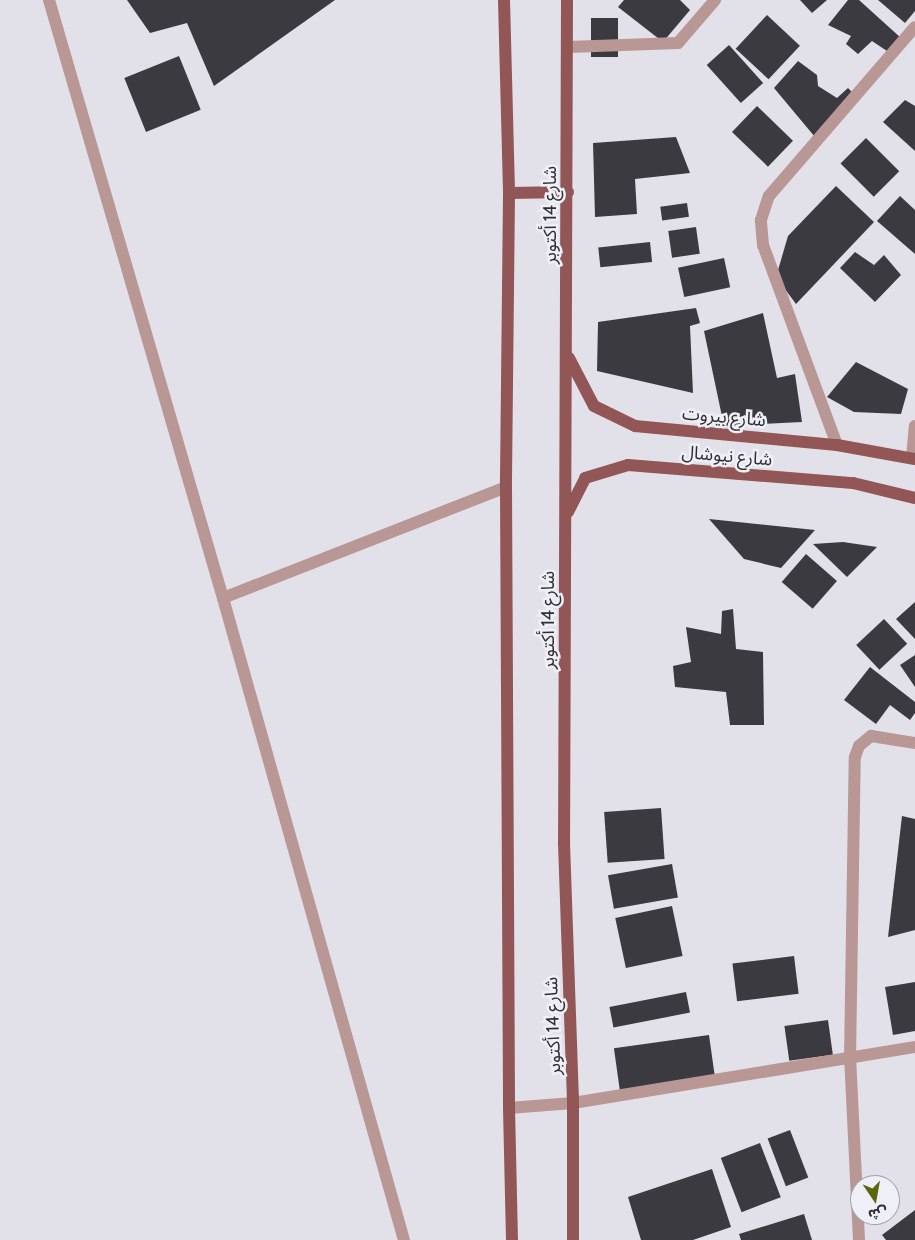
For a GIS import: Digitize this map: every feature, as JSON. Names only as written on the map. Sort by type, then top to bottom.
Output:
[{"type":"main road","points":[[504,0],[509,193],[506,487],[509,1108],[512,1240]]},
{"type":"main road","name":"شارع 14 أكتوبر","points":[[567,0],[568,192],[564,843],[573,1103],[573,1240]]},
{"type":"main road","points":[[509,193],[568,192]]},
{"type":"main road","name":"شارع بيروت","points":[[566,352],[580,384],[594,406],[635,426],[837,445],[914,459]]},
{"type":"main road","name":"شارع نيوشال","points":[[565,522],[585,478],[628,466],[853,483],[915,498]]},
{"type":"street","points":[[49,0],[223,598],[404,1240]]},
{"type":"street","points":[[568,48],[678,43],[715,0]]},
{"type":"street","points":[[837,445],[763,245],[761,220],[769,196],[915,28]]},
{"type":"street","points":[[914,459],[915,426]]},
{"type":"street","points":[[223,598],[506,487]]},
{"type":"street","points":[[859,1240],[850,1059],[855,757],[858,746],[871,736],[915,743]]},
{"type":"street","points":[[509,1108],[573,1103],[915,1047]]},
{"type":"building","points":[[127,0],[335,0],[214,86],[187,23],[150,33]]},
{"type":"building","points":[[624,0],[680,0],[690,10],[663,42],[618,7]]},
{"type":"building","points":[[800,0],[827,0],[812,13]]},
{"type":"building","points":[[848,0],[859,0],[901,38],[890,53],[872,41],[858,54],[846,44],[851,36],[828,25]]},
{"type":"building","points":[[878,0],[915,0],[915,11],[905,23]]},
{"type":"building","points":[[767,15],[800,46],[769,79],[736,49]]},
{"type":"building","points":[[591,18],[618,18],[618,57],[591,57]]},
{"type":"building","points":[[729,45],[763,83],[741,103],[707,65]]},
{"type":"building","points":[[179,56],[201,110],[146,132],[124,78]]},
{"type":"building","points":[[798,61],[817,75],[818,86],[837,98],[848,88],[859,99],[820,143],[774,88]]},
{"type":"building","points":[[905,100],[915,106],[915,151],[883,122]]},
{"type":"building","points":[[757,106],[793,141],[768,167],[732,132]]},
{"type":"building","points":[[676,137],[690,173],[635,179],[637,214],[595,217],[593,143]]},
{"type":"building","points":[[866,138],[899,171],[874,197],[841,163]]},
{"type":"building","points":[[836,186],[874,222],[796,304],[776,277],[788,236]]},
{"type":"building","points":[[900,196],[915,210],[915,254],[877,221]]},
{"type":"building","points":[[687,203],[689,217],[662,221],[660,207]]},
{"type":"building","points":[[696,227],[700,254],[672,258],[668,231]]},
{"type":"building","points":[[650,242],[652,262],[600,267],[598,247]]},
{"type":"building","points":[[855,252],[874,265],[884,255],[901,275],[875,302],[840,268]]},
{"type":"building","points":[[724,258],[730,287],[684,297],[678,268]]},
{"type":"building","points":[[696,308],[700,323],[690,326],[693,393],[597,371],[598,322]]},
{"type":"building","points":[[763,313],[777,378],[795,374],[802,422],[724,426],[704,331]]},
{"type":"building","points":[[856,362],[908,389],[901,414],[854,412],[827,397]]},
{"type":"building","points":[[709,519],[815,530],[781,568],[744,559]]},
{"type":"building","points":[[843,542],[877,547],[847,577],[813,544]]},
{"type":"building","points":[[806,554],[837,581],[813,609],[782,582]]},
{"type":"building","points":[[915,602],[915,639],[896,619]]},
{"type":"building","points":[[733,609],[736,649],[763,652],[764,725],[730,725],[726,692],[675,687],[673,666],[691,662],[686,627],[721,634],[722,611]]},
{"type":"building","points":[[884,619],[907,644],[879,670],[856,645]]},
{"type":"building","points":[[915,655],[915,687],[900,665]]},
{"type":"building","points":[[870,667],[915,702],[915,713],[910,720],[890,705],[876,724],[844,700]]},
{"type":"building","points":[[661,808],[665,859],[608,863],[604,812]]},
{"type":"building","points":[[902,816],[915,819],[915,930],[888,937]]},
{"type":"building","points":[[672,864],[678,897],[614,909],[608,875]]},
{"type":"building","points":[[672,906],[683,956],[626,968],[615,918]]},
{"type":"building","points":[[794,956],[799,994],[737,1001],[732,964]]},
{"type":"building","points":[[915,982],[915,1031],[893,1035],[885,987]]},
{"type":"building","points":[[686,992],[690,1013],[613,1027],[609,1007]]},
{"type":"building","points":[[828,1020],[833,1055],[789,1061],[784,1026]]},
{"type":"building","points":[[709,1035],[715,1080],[620,1093],[614,1048]]},
{"type":"building","points":[[790,1130],[808,1178],[786,1186],[768,1139]]},
{"type":"building","points":[[760,1143],[781,1197],[742,1212],[721,1158]]},
{"type":"building","points":[[712,1169],[731,1227],[693,1240],[641,1240],[628,1197]]},
{"type":"building","points":[[915,1210],[915,1240],[886,1240],[882,1235],[895,1225],[900,1225],[900,1221]]},
{"type":"building","points":[[804,1214],[812,1240],[741,1240],[739,1234]]}]
